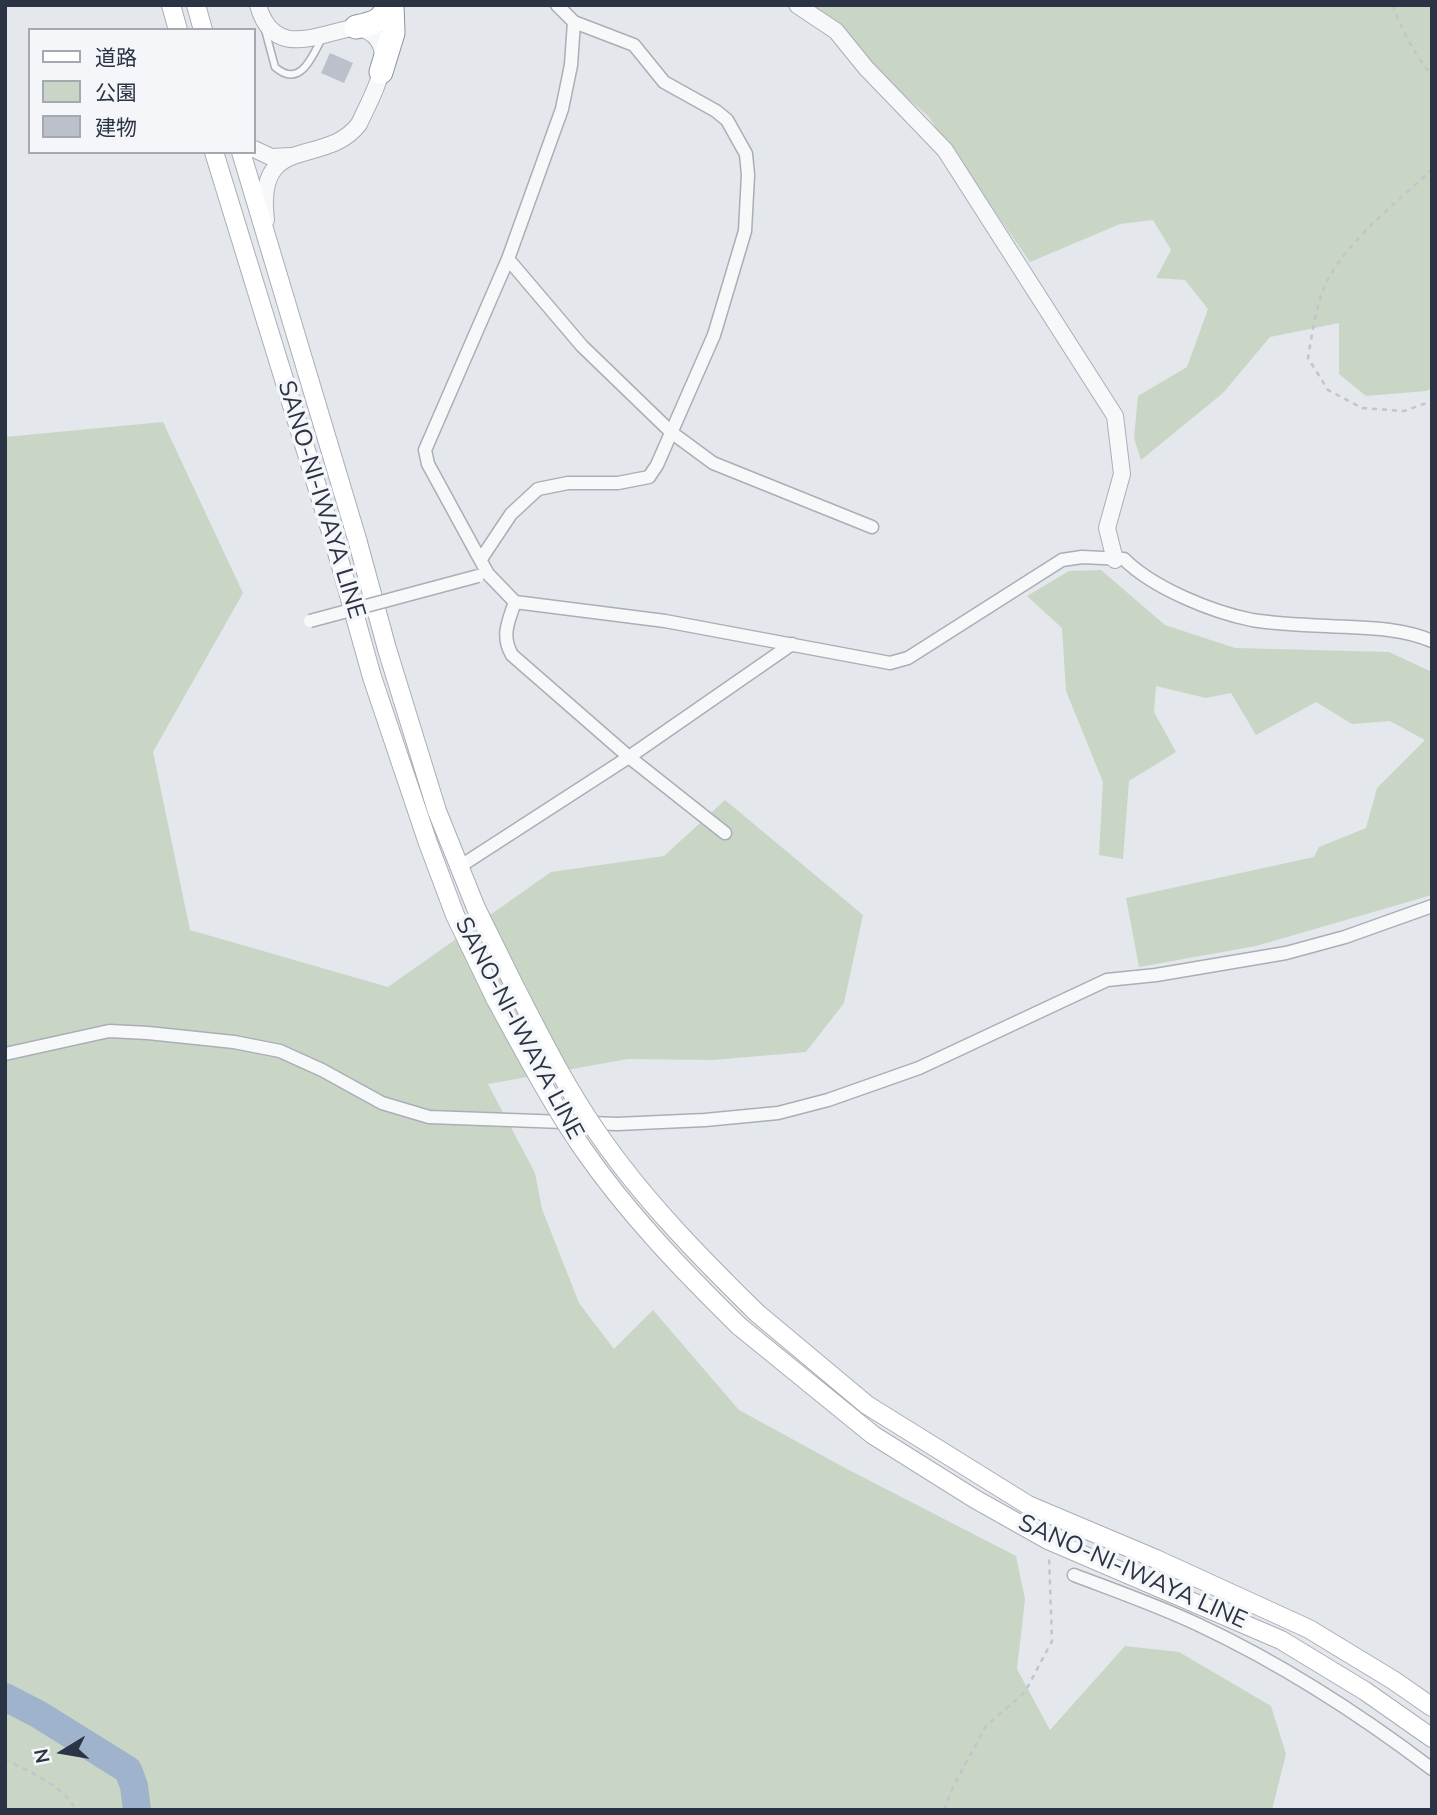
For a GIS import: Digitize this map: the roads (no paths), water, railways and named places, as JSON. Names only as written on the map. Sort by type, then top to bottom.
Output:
[{"type":"highway","points":[[356,27],[377,21],[389,5]]},
{"type":"highway","points":[[381,72],[393,33],[389,5]]},
{"type":"main road","points":[[171,5],[176,28]]},
{"type":"main road","points":[[196,5],[203,28]]},
{"type":"main road","name":"SANO-NI-IWAYA LINE","points":[[215,154],[335,545],[372,677],[428,843],[455,915],[496,1000],[542,1085],[583,1150],[631,1212],[691,1278],[740,1326],[873,1435],[975,1499],[1048,1540],[1281,1640],[1366,1691],[1432,1738]]},
{"type":"main road","name":"SANO-NI-IWAYA LINE","points":[[242,154],[437,811],[476,908],[538,1032],[596,1132],[697,1253],[757,1313],[867,1405],[1028,1505],[1156,1559],[1309,1629],[1432,1707]]},
{"type":"street","points":[[163,5],[175,28]]},
{"type":"street","points":[[481,559],[511,514],[538,489],[568,483],[618,483],[649,477],[657,465],[714,335],[746,231],[746,154],[727,121],[716,111],[664,82],[634,45],[574,22],[557,5]]},
{"type":"street","points":[[797,5],[836,31],[866,68],[945,150],[1115,416],[1122,474],[1107,528],[1115,559]]},
{"type":"street","points":[[260,12],[267,28],[280,38],[297,39],[356,27],[378,40],[382,49],[381,72],[354,131],[339,140],[281,161],[269,178],[264,199],[265,218],[287,305]]},
{"type":"street","points":[[574,22],[572,65],[562,109],[508,259],[425,450],[428,464],[481,559],[483,575],[515,602],[665,621],[890,663],[908,658],[1062,561],[1082,556],[1124,559],[1135,570],[1192,601],[1251,620],[1383,629],[1416,634],[1432,641]]},
{"type":"street","points":[[256,150],[271,157],[292,156]]},
{"type":"street","points":[[508,259],[582,345],[671,432],[713,463],[872,527]]},
{"type":"street","points":[[310,621],[483,575]]},
{"type":"street","points":[[515,602],[507,625],[505,643],[512,655],[629,757],[725,833]]},
{"type":"street","points":[[459,867],[629,757],[792,644]]},
{"type":"street","points":[[5,1054],[109,1031],[148,1033],[234,1042],[280,1051],[322,1070],[382,1103],[429,1117],[617,1124],[778,1113],[828,1100],[919,1068],[1107,980],[1156,975],[1286,953],[1345,937],[1432,906]]},
{"type":"street","points":[[1074,1575],[1198,1625],[1288,1671],[1370,1721],[1432,1769]]},
{"type":"lane","points":[[260,12],[271,60],[275,67],[287,75],[302,71],[325,33]]},
{"type":"waterway","points":[[5,1697],[38,1714],[128,1770],[134,1786],[137,1810]]}]
